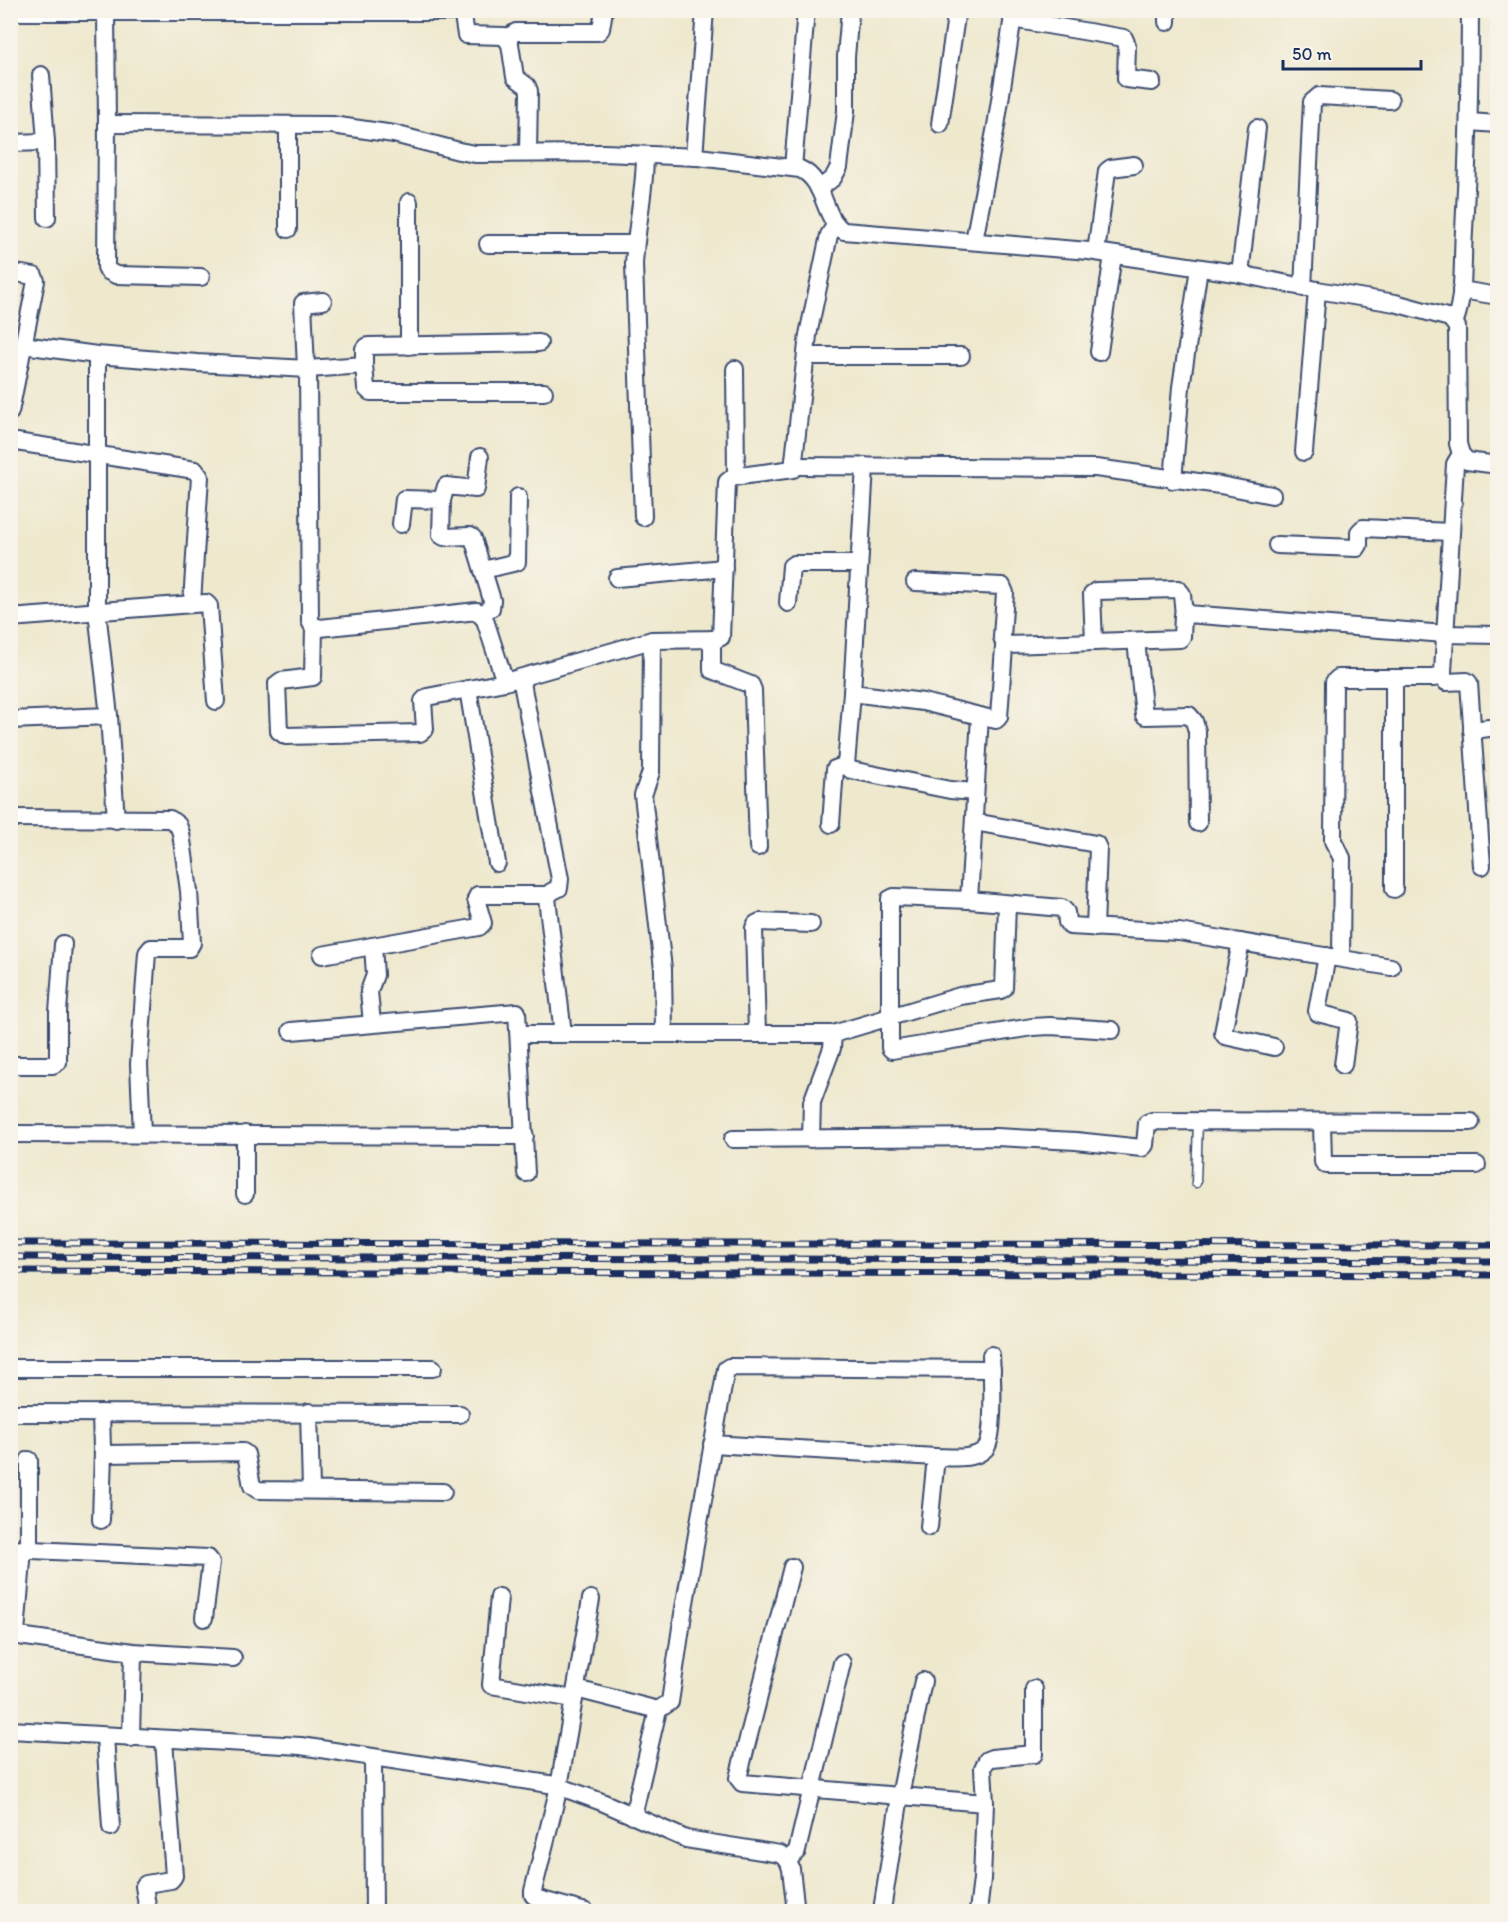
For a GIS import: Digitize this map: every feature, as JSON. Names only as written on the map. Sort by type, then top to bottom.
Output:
[{"type":"street","points":[[17,11],[461,12],[466,35],[506,38],[516,33],[598,32],[601,29],[604,10]]},
{"type":"street","points":[[693,157],[705,10]]},
{"type":"street","points":[[793,168],[806,10]]},
{"type":"street","points":[[819,189],[833,178],[839,167],[846,111],[846,57],[850,10]]},
{"type":"street","points":[[940,124],[957,10]]},
{"type":"street","points":[[1470,10],[1469,122],[1461,290],[1455,321],[1457,327],[1458,444],[1461,454],[1467,461],[1497,465]]},
{"type":"street","points":[[106,11],[108,124],[106,267],[108,271],[116,274],[201,277]]},
{"type":"street","points":[[974,241],[996,126],[1013,15],[1124,38],[1127,45],[1126,79],[1152,82]]},
{"type":"street","points":[[506,38],[510,44],[515,77],[529,91],[528,153]]},
{"type":"street","points":[[41,75],[46,142],[47,218]]},
{"type":"street","points":[[1304,453],[1310,289],[1312,102],[1319,96],[1390,100]]},
{"type":"street","points":[[1469,122],[1497,124]]},
{"type":"street","points":[[108,124],[332,125],[361,128],[476,154],[693,157],[793,168],[808,172],[815,180],[836,224],[844,231],[1105,254],[1240,274],[1310,289],[1395,303],[1455,321]]},
{"type":"street","points":[[288,125],[288,229]]},
{"type":"street","points":[[1240,274],[1257,128]]},
{"type":"street","points":[[10,143],[46,142]]},
{"type":"street","points":[[643,517],[635,244],[645,181],[645,155]]},
{"type":"street","points":[[1099,352],[1107,171],[1111,168],[1134,165]]},
{"type":"street","points":[[409,202],[409,346]]},
{"type":"street","points":[[323,300],[303,303],[307,369],[310,621],[314,627],[313,677],[281,681],[278,684],[279,731],[286,735],[420,733],[425,729],[424,698],[521,678],[652,640],[717,639],[722,634],[727,482],[736,476],[793,469],[808,335],[829,236],[836,224]]},
{"type":"street","points":[[488,244],[635,244]]},
{"type":"street","points":[[1173,480],[1181,387],[1199,268]]},
{"type":"street","points":[[10,272],[35,278],[10,412]]},
{"type":"street","points":[[1461,290],[1497,296]]},
{"type":"street","points":[[539,343],[368,346],[364,349],[366,388],[370,392],[544,392]]},
{"type":"street","points":[[23,345],[97,355],[197,363],[307,369],[364,365]]},
{"type":"street","points":[[97,355],[97,611],[109,716],[116,820]]},
{"type":"street","points":[[806,356],[962,356]]},
{"type":"street","points":[[735,369],[736,476]]},
{"type":"street","points":[[10,441],[198,472],[200,477],[192,603]]},
{"type":"street","points":[[1441,676],[1455,464],[1461,454]]},
{"type":"street","points":[[480,457],[476,489],[446,486],[442,500],[441,535],[444,537],[472,537],[493,605],[481,614]]},
{"type":"street","points":[[794,466],[1096,468],[1173,480],[1220,484],[1272,495]]},
{"type":"street","points":[[864,466],[846,765],[850,770],[950,790],[975,792]]},
{"type":"street","points":[[483,570],[517,562],[518,497]]},
{"type":"street","points":[[401,524],[404,499],[442,500]]},
{"type":"street","points":[[1277,545],[1357,548],[1359,532],[1363,528],[1451,532]]},
{"type":"street","points":[[788,603],[791,566],[794,564],[859,564]]},
{"type":"street","points":[[617,578],[724,568]]},
{"type":"street","points":[[852,693],[924,702],[996,720],[999,717],[1005,646],[1002,637],[1005,592],[1002,586],[915,582]]},
{"type":"street","points":[[1005,646],[1182,639],[1184,615],[1182,594],[1178,589],[1096,591],[1092,594],[1094,642]]},
{"type":"street","points":[[10,618],[206,603],[209,606],[216,701]]},
{"type":"street","points":[[314,627],[473,611],[481,614],[484,620],[504,682]]},
{"type":"street","points":[[1184,615],[1445,634],[1497,635]]},
{"type":"street","points":[[712,639],[712,670],[751,685],[753,690],[758,847]]},
{"type":"street","points":[[652,640],[651,772],[644,795],[663,969],[664,1034]]},
{"type":"street","points":[[1136,641],[1144,714],[1146,716],[1190,716],[1194,721],[1197,731],[1198,823]]},
{"type":"street","points":[[1343,1065],[1349,1021],[1317,1011],[1334,956],[1342,858],[1333,841],[1334,682],[1338,678],[1434,678],[1441,676]]},
{"type":"street","points":[[1441,676],[1446,682],[1467,681],[1469,683],[1482,866]]},
{"type":"street","points":[[322,955],[479,927],[483,923],[476,899],[478,895],[548,895],[559,888],[560,879],[521,678]]},
{"type":"street","points":[[1394,678],[1394,889]]},
{"type":"street","points":[[468,689],[497,863]]},
{"type":"street","points":[[10,720],[109,716]]},
{"type":"street","points":[[969,900],[980,716]]},
{"type":"street","points":[[1472,730],[1497,728]]},
{"type":"street","points":[[831,824],[835,769],[846,765]]},
{"type":"street","points":[[10,818],[170,819],[174,821],[181,833],[189,891],[191,946],[189,948],[152,948],[147,954],[139,1064],[142,1134]]},
{"type":"street","points":[[974,822],[1096,844],[1098,848],[1095,927]]},
{"type":"street","points":[[548,895],[563,1034]]},
{"type":"street","points":[[1112,1030],[1041,1026],[895,1051],[890,1048],[888,1017],[890,899],[894,897],[969,900],[1062,908],[1066,912],[1070,926],[1179,932],[1391,967]]},
{"type":"street","points":[[519,1034],[833,1034],[960,996],[1004,989],[1007,904]]},
{"type":"street","points":[[758,1034],[754,928],[760,922],[811,924]]},
{"type":"street","points":[[1241,942],[1222,1034],[1274,1047]]},
{"type":"street","points":[[10,1065],[53,1065],[58,1062],[58,1012],[63,944]]},
{"type":"street","points":[[372,1024],[369,991],[375,975],[373,946]]},
{"type":"street","points":[[291,1031],[515,1011],[518,1014],[526,1173]]},
{"type":"street","points":[[811,1139],[813,1096],[832,1048],[833,1034]]},
{"type":"street","points":[[733,1139],[996,1137],[1076,1141],[1142,1148],[1145,1145],[1149,1121],[1471,1122]]},
{"type":"street","points":[[1322,1122],[1323,1162],[1326,1165],[1477,1165]]},
{"type":"street","points":[[10,1134],[525,1136]]},
{"type":"street","points":[[245,1134],[246,1194]]},
{"type":"street","points":[[633,1816],[658,1710],[670,1702],[712,1444],[724,1371],[729,1367],[991,1362],[991,1439],[986,1448],[979,1453],[965,1457],[936,1457],[712,1444]]},
{"type":"street","points":[[10,1368],[433,1368]]},
{"type":"street","points":[[309,1412],[311,1489]]},
{"type":"street","points":[[10,1413],[460,1414]]},
{"type":"street","points":[[101,1413],[103,1452],[101,1520]]},
{"type":"street","points":[[103,1452],[110,1455],[243,1452],[246,1454],[252,1486],[258,1490],[443,1492]]},
{"type":"street","points":[[929,1527],[936,1457]]},
{"type":"street","points":[[29,1460],[21,1549],[17,1635],[133,1652],[233,1658]]},
{"type":"street","points":[[21,1549],[208,1558],[212,1562],[204,1618]]},
{"type":"street","points":[[792,1567],[738,1778],[742,1784],[985,1803]]},
{"type":"street","points":[[499,1597],[490,1685],[575,1694],[658,1710]]},
{"type":"street","points":[[586,1911],[538,1899],[533,1895],[559,1787],[591,1599]]},
{"type":"street","points":[[131,1738],[133,1652]]},
{"type":"street","points":[[788,1860],[796,1851],[842,1663]]},
{"type":"street","points":[[882,1910],[900,1796],[923,1680]]},
{"type":"street","points":[[978,1911],[982,1879],[985,1803],[982,1768],[987,1760],[1033,1755],[1035,1752],[1034,1689]]},
{"type":"street","points":[[10,1730],[301,1746],[559,1787],[602,1802],[686,1839],[780,1854],[788,1860],[791,1869],[796,1911]]},
{"type":"street","points":[[105,1736],[111,1827]]},
{"type":"street","points":[[148,1911],[144,1886],[171,1880],[174,1876],[164,1740]]},
{"type":"street","points":[[373,1758],[374,1911]]},
{"type":"lane","points":[[1196,1183],[1198,1121]]},
{"type":"railway","points":[[10,1243],[1498,1245]]},
{"type":"railway","points":[[10,1257],[1498,1261]]},
{"type":"railway","points":[[10,1271],[1498,1275]]}]
